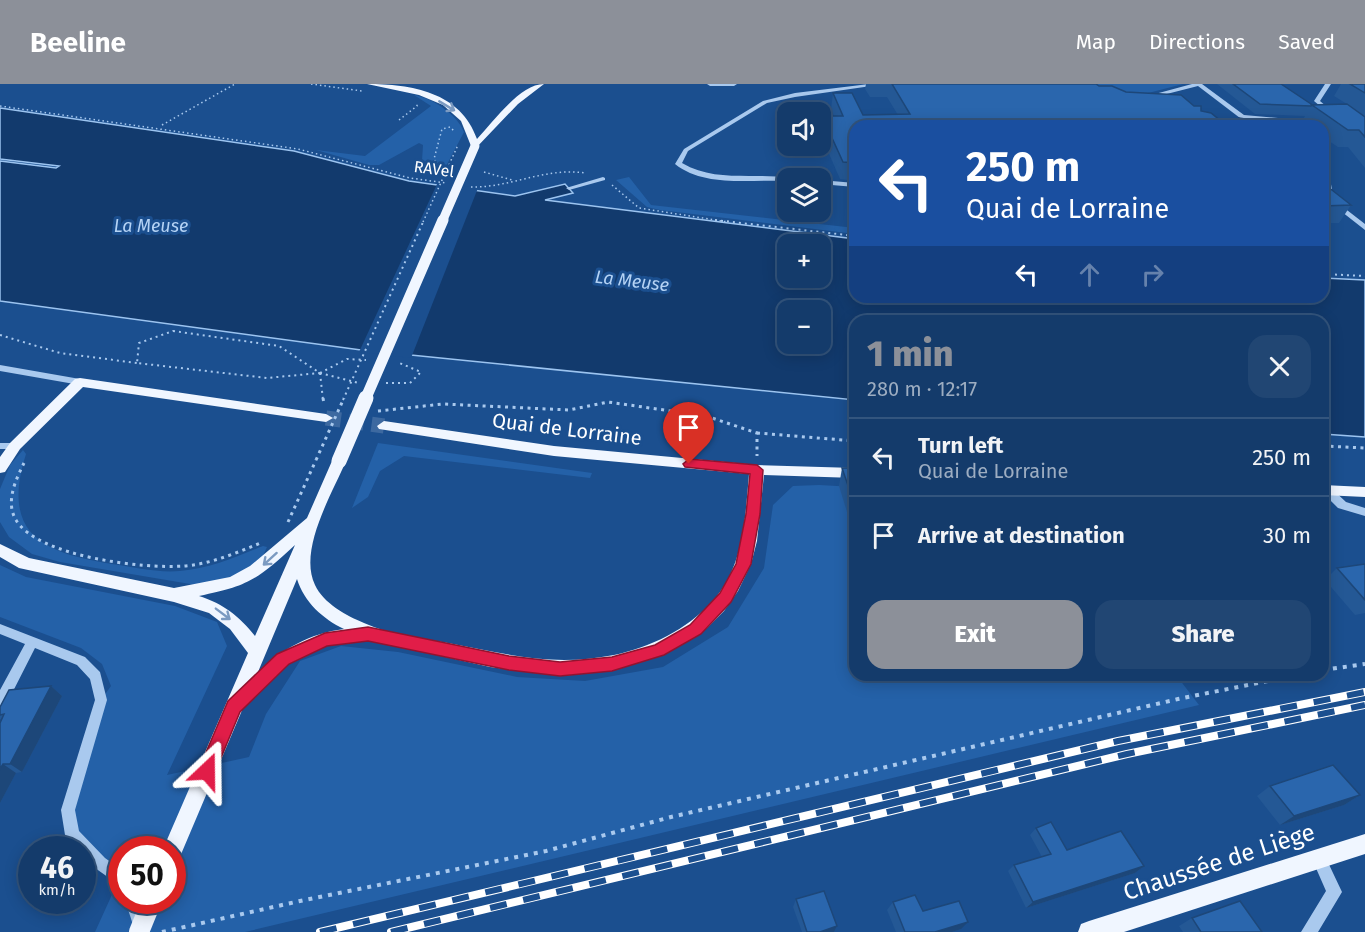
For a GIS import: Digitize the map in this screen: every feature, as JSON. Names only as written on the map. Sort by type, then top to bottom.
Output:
[{"type":"main road","points":[[371,84],[416,92],[448,104],[466,122],[475,146]]},
{"type":"main road","points":[[179,836],[482,128],[527,84]]},
{"type":"main road","points":[[475,146],[515,102],[540,84]]},
{"type":"main road","points":[[0,468],[15,446],[80,382],[331,417]]},
{"type":"main road","name":"Quai de Lorraine","points":[[384,426],[555,451],[757,470],[849,473]]},
{"type":"main road","points":[[303,546],[303,577],[312,596],[335,616],[368,634],[509,663],[560,669],[612,664],[659,650],[695,629],[726,597],[743,564],[753,514],[757,470]]},
{"type":"main road","points":[[1329,490],[1365,492]]},
{"type":"main road","points":[[174,595],[233,583],[256,571],[314,519]]},
{"type":"main road","points":[[0,550],[25,564],[174,595],[214,608],[236,624],[258,653]]},
{"type":"main road","points":[[234,707],[283,659],[325,639],[368,634]]},
{"type":"main road","name":"Chaussée de Liège","points":[[1089,932],[1365,844]]},
{"type":"main road","points":[[140,932],[147,914]]},
{"type":"street","points":[[710,84],[734,84]]},
{"type":"street","points":[[777,179],[705,176],[692,173],[678,164],[686,150],[765,102],[795,95],[882,84]]},
{"type":"street","points":[[1145,97],[1199,84],[1244,120]]},
{"type":"street","points":[[1328,84],[1317,101],[1338,118]]},
{"type":"street","points":[[1242,117],[1278,120]]},
{"type":"street","points":[[569,188],[603,179]]},
{"type":"street","points":[[831,183],[849,184]]},
{"type":"street","points":[[1329,202],[1365,228]]},
{"type":"street","points":[[0,368],[80,382]]},
{"type":"street","points":[[0,446],[15,446]]},
{"type":"street","points":[[1329,494],[1342,505],[1365,512]]},
{"type":"street","points":[[0,629],[81,661],[96,676],[100,700],[68,810],[72,835],[108,869]]},
{"type":"street","points":[[0,703],[32,642]]},
{"type":"street","points":[[1309,932],[1334,892],[1319,859]]},
{"type":"street","points":[[136,914],[140,932]]},
{"type":"path","points":[[162,125],[235,84]]},
{"type":"path","name":"RAVel","points":[[0,106],[298,149],[410,178],[448,184]]},
{"type":"path","points":[[283,532],[461,138],[450,127],[443,128],[434,159],[436,163],[443,165]]},
{"type":"path","name":"RAVel","points":[[468,186],[484,188],[563,170],[581,171],[603,179],[639,208],[688,217],[849,235]]},
{"type":"path","points":[[484,172],[514,180]]},
{"type":"path","points":[[1329,274],[1365,276]]},
{"type":"path","points":[[137,363],[138,343],[173,331],[279,346],[320,373],[331,417]]},
{"type":"path","points":[[0,335],[60,352],[137,363],[267,378],[320,373]]},
{"type":"path","points":[[373,412],[443,404],[569,410],[608,402],[706,416],[757,433],[849,441]]},
{"type":"path","points":[[757,433],[757,470]]},
{"type":"path","points":[[15,446],[33,448],[13,484],[12,502],[15,518],[23,530],[48,545],[115,561],[155,566],[186,566],[226,556],[265,542]]},
{"type":"path","points":[[1329,446],[1365,448]]},
{"type":"path","points":[[1329,669],[1365,664]]},
{"type":"path","points":[[162,932],[300,901],[546,851],[671,817],[1178,699],[1268,681]]},
{"type":"shaded area","points":[[1072,84],[1183,84],[1129,98]]},
{"type":"shaded area","points":[[414,95],[450,113],[464,132],[444,170],[425,167],[422,161],[423,145],[419,143],[379,165],[369,165],[316,150],[365,156],[431,106]]},
{"type":"shaded area","points":[[629,177],[651,205],[777,219],[777,222],[802,222],[849,227],[849,233],[660,210],[647,207],[616,180]]},
{"type":"shaded area","points":[[378,443],[592,473],[590,478],[404,456],[380,471],[368,497],[352,508]]},
{"type":"shaded area","points":[[23,450],[26,454],[19,482],[19,504],[24,522],[34,536],[48,546],[67,554],[112,564],[171,571],[201,568],[263,546],[267,547],[260,562],[228,579],[196,585],[60,562],[32,554],[9,537],[0,522],[0,489],[10,465]]},
{"type":"shaded area","points":[[793,486],[849,487],[849,681],[1181,681],[1199,705],[245,932],[95,932],[108,903],[108,914],[186,914],[186,836],[108,836],[108,866],[96,856],[96,836],[72,835],[68,810],[101,700],[111,686],[102,664],[81,648],[0,617],[0,565],[26,577],[175,606],[217,622],[227,646],[167,775],[249,757],[266,714],[300,661],[341,646],[398,652],[517,677],[585,681],[663,667],[728,627],[764,568],[773,505]]},
{"type":"water","name":"La Meuse","points":[[0,108],[294,151],[409,181],[515,196],[565,184],[573,193],[545,200],[815,234],[777,234],[777,288],[831,288],[831,236],[849,238],[849,303],[1329,303],[1329,278],[1365,280],[1365,437],[1329,434],[1329,315],[849,315],[849,399],[361,350],[0,301],[0,161],[56,168],[59,166],[0,159]]},
{"type":"pier","points":[[438,182],[478,188],[411,358],[359,352]]},
{"type":"building","points":[[892,84],[1096,84],[1112,86],[1126,92],[1181,95],[1194,106],[1201,106],[1201,111],[1211,113],[1220,120],[849,120],[849,162],[843,162],[831,136],[831,116],[843,116],[833,93],[852,93],[863,115],[910,114]]},
{"type":"building","points":[[1233,84],[1281,84],[1314,106],[1260,104]]},
{"type":"building","points":[[1350,84],[1365,84],[1365,93]]},
{"type":"building","points":[[1347,104],[1365,117],[1365,137],[1359,130],[1348,130],[1312,105]]},
{"type":"building","points":[[1329,188],[1351,205],[1329,206]]},
{"type":"building","points":[[842,468],[849,468],[849,488]]},
{"type":"building","points":[[1365,564],[1365,600],[1337,568]]},
{"type":"building","points":[[51,686],[10,764],[3,764],[0,769],[0,723],[4,714],[0,715],[0,707],[9,690]]},
{"type":"building","points":[[1333,765],[1360,795],[1294,816],[1270,786]]},
{"type":"building","points":[[1051,822],[1067,850],[1121,831],[1144,866],[1033,902],[1014,865],[1051,854],[1036,828]]},
{"type":"building","points":[[824,891],[837,926],[820,932],[807,932],[796,899]]},
{"type":"building","points":[[915,895],[923,911],[959,901],[968,922],[935,932],[905,932],[893,902]]},
{"type":"building","points":[[1240,901],[1262,932],[1201,932],[1192,918]]},
{"type":"tunnel","points":[[326,418],[384,426]]},
{"type":"railway","points":[[320,932],[1118,741],[1365,692]]},
{"type":"railway","points":[[391,932],[1127,754],[1365,705]]},
{"type":"route","points":[[207,771],[234,707],[283,659],[325,639],[368,634],[509,663],[560,669],[612,664],[659,650],[695,629],[726,597],[743,564],[753,514],[757,470],[689,464]]}]
